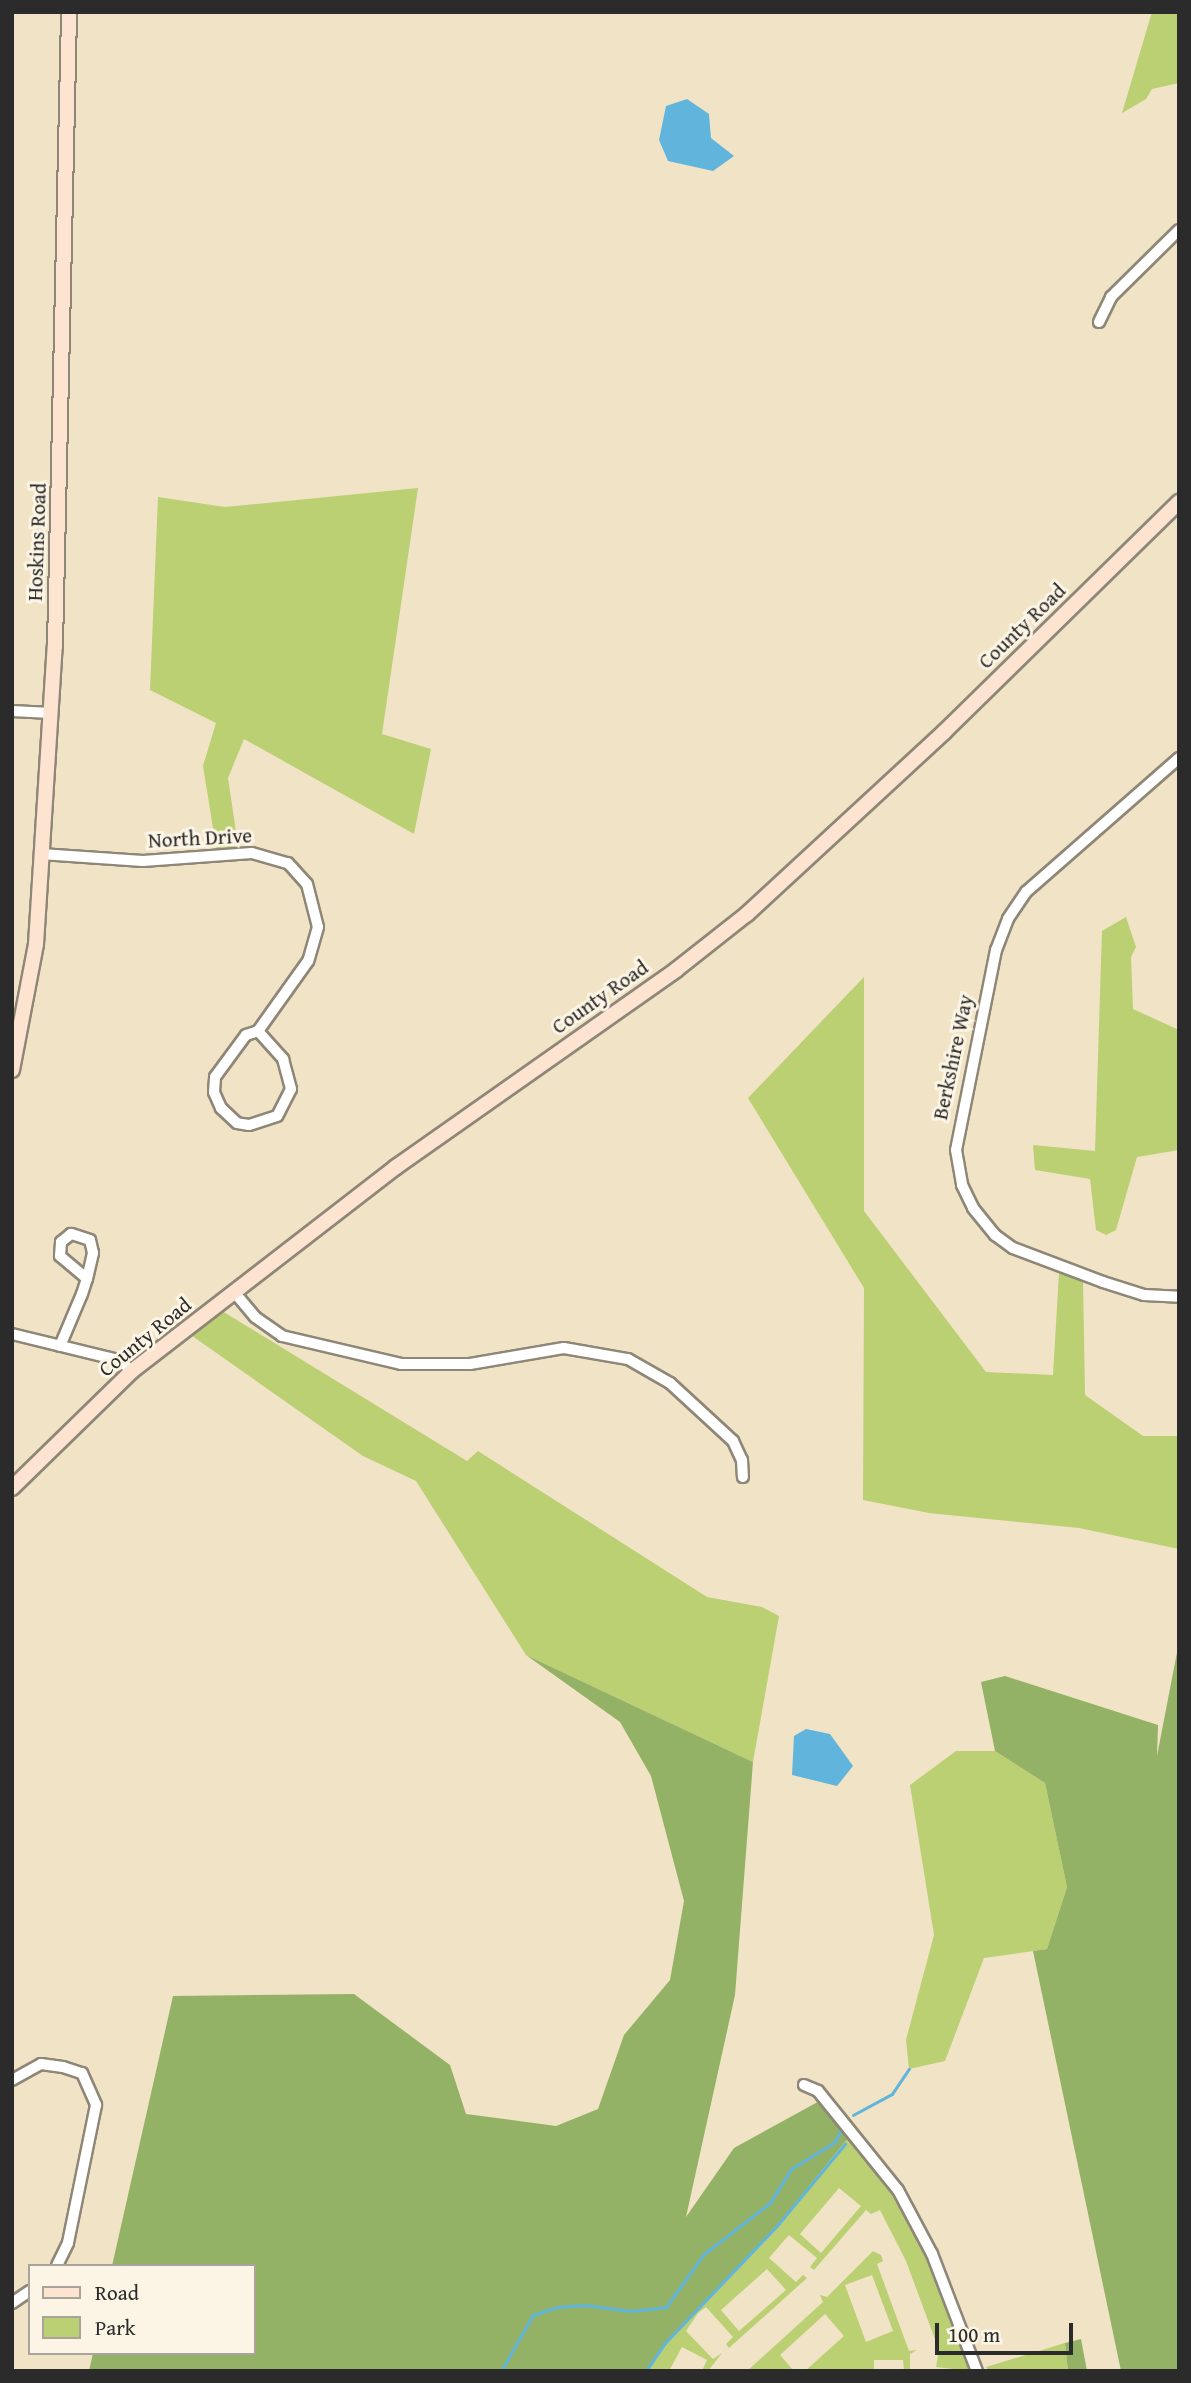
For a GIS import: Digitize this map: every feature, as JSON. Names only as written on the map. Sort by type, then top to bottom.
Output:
[{"type":"street","name":"Hoskins Road","points":[[12,1070],[31,983],[51,713],[69,12]]},
{"type":"street","points":[[1099,322],[1111,298],[1179,230]]},
{"type":"street","name":"County Road","points":[[12,1488],[132,1371],[396,1167],[730,928],[944,732],[1179,502]]},
{"type":"street","points":[[12,711],[51,713]]},
{"type":"street","name":"Berkshire Way","points":[[1179,758],[1026,892],[1008,919],[996,950],[956,1150],[962,1185],[973,1208],[995,1236],[1013,1248],[1114,1286],[1179,1297]]},
{"type":"street","name":"North Drive","points":[[41,854],[143,861],[252,853],[288,863],[311,891],[318,927],[308,961],[258,1031],[246,1035],[215,1077],[214,1092],[221,1108],[237,1123],[249,1125],[277,1116],[291,1089],[283,1059],[258,1031]]},
{"type":"street","points":[[60,1346],[87,1279],[92,1243],[85,1236],[71,1234],[61,1242],[60,1256],[87,1279]]},
{"type":"street","points":[[235,1293],[255,1317],[282,1336],[401,1364],[470,1364],[564,1348],[628,1359],[670,1382],[733,1441],[742,1460],[743,1477]]},
{"type":"street","points":[[12,1334],[119,1360],[132,1371]]},
{"type":"street","points":[[12,2080],[41,2064],[63,2067],[82,2073],[96,2105],[68,2243],[58,2264]]},
{"type":"street","points":[[804,2085],[818,2091],[898,2190],[932,2253],[977,2371]]},
{"type":"street","points":[[12,2303],[28,2292]]},
{"type":"green space","points":[[1152,12],[1179,12],[1179,83],[1152,89],[1146,99],[1122,113]]},
{"type":"green space","points":[[418,488],[382,734],[431,749],[414,834],[244,739],[228,778],[239,852],[217,853],[203,766],[216,723],[150,690],[158,497],[225,507]]},
{"type":"green space","points":[[1126,917],[1136,947],[1131,957],[1133,1009],[1179,1030],[1179,1150],[1137,1157],[1116,1230],[1106,1235],[1096,1230],[1090,1179],[1035,1170],[1033,1145],[1095,1151],[1102,931]]},
{"type":"green space","points":[[864,977],[864,1211],[986,1372],[1053,1375],[1059,1273],[1083,1281],[1085,1395],[1143,1436],[1179,1436],[1179,1549],[1079,1528],[929,1513],[863,1500],[864,1288],[748,1098]]},
{"type":"green space","points":[[222,1311],[467,1461],[478,1451],[707,1597],[762,1607],[779,1616],[753,1762],[526,1655],[416,1481],[363,1456],[188,1333]]},
{"type":"green space","points":[[1179,1642],[1179,2371],[1121,2371],[1033,1951],[1047,1949],[1067,1887],[1045,1783],[995,1751],[981,1682],[1005,1676],[1158,1725],[1157,1756]]},
{"type":"green space","points":[[526,1655],[753,1762],[735,1995],[686,2217],[734,2148],[825,2098],[853,2132],[776,2227],[666,2343],[646,2371],[89,2371],[93,2355],[256,2355],[256,2264],[112,2264],[173,1996],[354,1994],[450,2065],[466,2114],[556,2126],[598,2109],[624,2035],[670,1980],[684,1901],[651,1776],[620,1722]]},
{"type":"green space","points":[[956,1751],[995,1751],[1045,1783],[1067,1887],[1047,1949],[984,1958],[945,2061],[909,2069],[906,2040],[934,1935],[910,1785]]},
{"type":"green space","points":[[853,2132],[918,2234],[970,2371],[936,2367],[939,2350],[906,2261],[880,2210],[871,2214],[866,2210],[814,2270],[810,2267],[817,2258],[789,2235],[769,2258],[796,2282],[803,2275],[807,2278],[729,2348],[726,2344],[733,2337],[706,2307],[698,2313],[686,2331],[713,2359],[722,2353],[708,2371],[702,2371],[707,2360],[682,2347],[669,2371],[646,2371],[666,2343],[776,2227]],"holes":[[[839,2188],[861,2206],[821,2253],[800,2234]],[[767,2269],[786,2290],[739,2331],[721,2310]]]},
{"type":"green space","points":[[873,2251],[881,2255],[883,2261],[877,2264],[909,2351],[917,2350],[910,2354],[910,2371],[904,2371],[903,2360],[874,2360],[874,2371],[805,2371],[844,2336],[825,2314],[780,2355],[794,2371],[747,2371],[823,2302],[820,2295],[827,2297]],"holes":[[[872,2275],[893,2331],[866,2342],[845,2285]]]},
{"type":"green space","points":[[1081,2339],[1087,2371],[1068,2371],[1065,2343]]},
{"type":"green space","points":[[1065,2343],[1068,2371],[989,2371],[986,2367]]},
{"type":"water","points":[[687,99],[709,114],[711,138],[734,156],[713,171],[668,161],[659,140],[666,106]]},
{"type":"water","points":[[806,1729],[830,1734],[853,1766],[837,1786],[792,1775],[794,1736]]},
{"type":"waterway","points":[[853,2115],[892,2094],[909,2069]]},
{"type":"waterway","points":[[501,2371],[533,2315],[557,2307],[585,2305],[630,2311],[666,2307],[704,2254],[770,2203],[791,2169],[835,2142],[841,2129]]},
{"type":"waterway","points":[[646,2371],[665,2343],[776,2227],[845,2144]]}]
